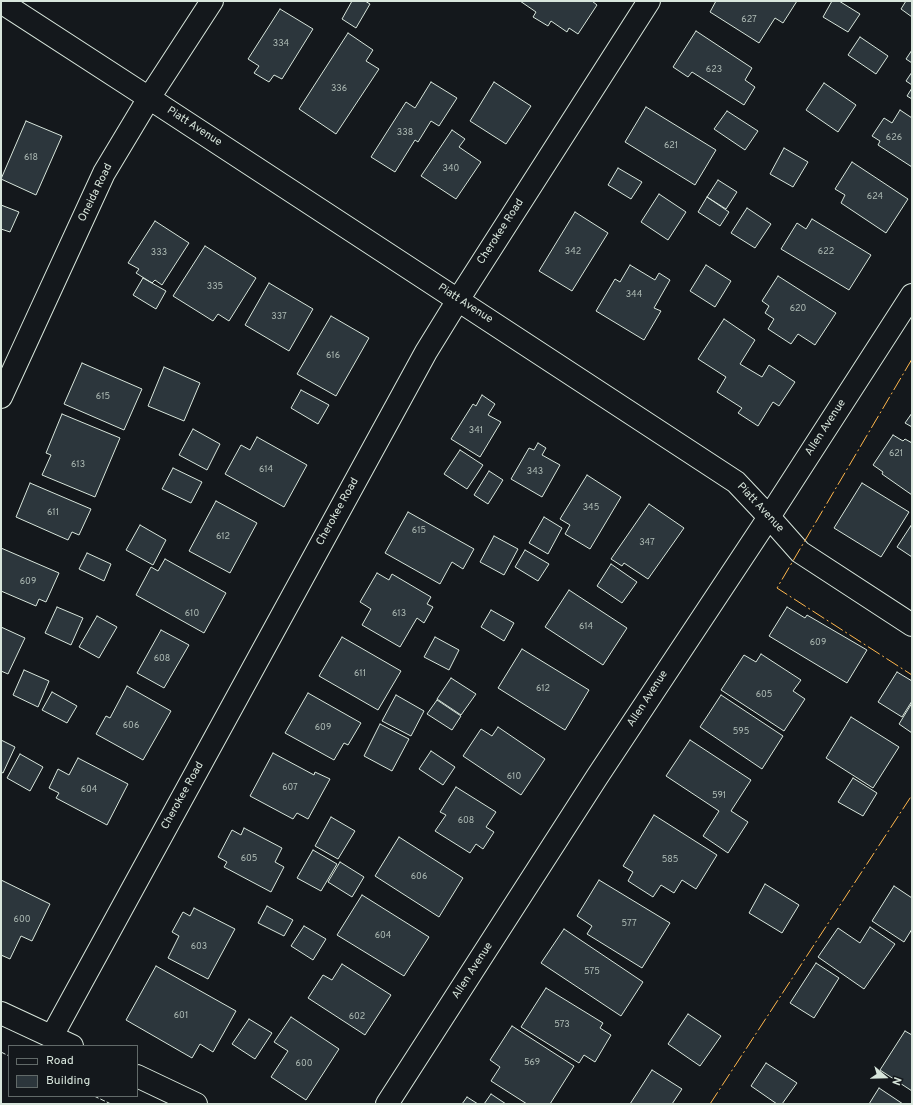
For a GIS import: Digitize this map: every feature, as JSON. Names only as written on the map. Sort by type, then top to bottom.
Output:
[{"type":"street","name":"Oneida Road","points":[[1,397],[104,172],[149,98],[212,1]]},
{"type":"street","name":"Cherokee Road","points":[[52,1036],[426,352],[649,1]]},
{"type":"street","name":"Piatt Avenue","points":[[1,2],[736,482],[800,552],[912,625]]},
{"type":"street","name":"Allen Avenue","points":[[387,1104],[597,777],[769,517],[912,296]]},
{"type":"street","points":[[1,1013],[70,1045]]},
{"type":"street","points":[[138,1076],[196,1104]]},
{"type":"building","points":[[352,1],[365,1],[370,4],[356,28],[342,19]]},
{"type":"building","points":[[520,1],[592,1],[597,5],[578,34],[569,28],[567,32],[551,21],[548,26],[533,17],[536,12]]},
{"type":"building","points":[[716,1],[797,1],[783,23],[775,18],[759,43],[710,12]]},
{"type":"building","points":[[832,1],[839,1],[860,14],[848,32],[823,17]]},
{"type":"building","points":[[906,1],[912,1],[912,17],[901,9]]},
{"type":"building","points":[[280,9],[313,29],[282,79],[274,75],[269,82],[254,73],[259,66],[248,59]]},
{"type":"building","points":[[696,31],[752,68],[745,80],[755,87],[744,105],[692,72],[688,77],[673,67]]},
{"type":"building","points":[[348,33],[373,50],[366,61],[379,69],[336,134],[299,109]]},
{"type":"building","points":[[860,37],[888,56],[876,74],[848,55]]},
{"type":"building","points":[[912,50],[912,63],[906,59]]},
{"type":"building","points":[[912,72],[912,85],[906,81]]},
{"type":"building","points":[[431,82],[457,98],[439,126],[431,121],[418,142],[415,140],[395,172],[371,157],[406,102],[415,108]]},
{"type":"building","points":[[494,82],[531,106],[506,144],[470,121]]},
{"type":"building","points":[[824,83],[856,105],[838,132],[806,110]]},
{"type":"building","points":[[912,88],[912,99],[907,96]]},
{"type":"building","points":[[646,107],[716,150],[695,185],[625,142]]},
{"type":"building","points":[[900,110],[912,118],[912,167],[878,145],[880,141],[872,136],[884,118],[892,123]]},
{"type":"building","points":[[727,111],[758,131],[745,150],[714,129]]},
{"type":"building","points":[[26,121],[62,136],[36,195],[1,179]]},
{"type":"building","points":[[452,130],[465,139],[459,147],[481,162],[456,199],[421,176]]},
{"type":"building","points":[[784,148],[808,162],[793,187],[770,174]]},
{"type":"building","points":[[852,162],[908,199],[886,233],[841,203],[845,195],[835,189]]},
{"type":"building","points":[[618,168],[642,182],[631,199],[608,185]]},
{"type":"building","points":[[718,180],[737,192],[726,209],[707,197]]},
{"type":"building","points":[[659,194],[686,212],[668,240],[641,222]]},
{"type":"building","points":[[707,197],[729,212],[720,226],[698,212]]},
{"type":"building","points":[[1,205],[19,212],[10,232],[1,229]]},
{"type":"building","points":[[747,208],[771,224],[755,248],[731,233]]},
{"type":"building","points":[[575,212],[608,233],[572,291],[539,271]]},
{"type":"building","points":[[812,219],[871,255],[849,290],[781,249],[797,223],[806,229]]},
{"type":"building","points":[[155,221],[189,243],[162,285],[155,280],[152,283],[136,273],[139,269],[128,263]]},
{"type":"building","points":[[205,246],[256,278],[229,321],[218,314],[213,321],[173,296]]},
{"type":"building","points":[[630,265],[655,280],[659,273],[670,280],[654,308],[661,311],[644,340],[596,311],[615,279],[620,282]]},
{"type":"building","points":[[706,265],[731,281],[715,307],[690,291]]},
{"type":"building","points":[[778,276],[836,313],[815,345],[798,334],[791,344],[768,329],[774,319],[765,313],[769,306],[762,301]]},
{"type":"building","points":[[143,278],[166,291],[156,309],[133,295]]},
{"type":"building","points":[[269,283],[313,309],[289,351],[245,325]]},
{"type":"building","points":[[331,316],[369,338],[336,396],[297,374]]},
{"type":"building","points":[[724,319],[755,340],[740,364],[762,377],[769,365],[795,382],[779,406],[773,402],[758,426],[738,413],[742,408],[717,392],[726,377],[698,359]]},
{"type":"building","points":[[82,363],[142,389],[124,430],[64,404]]},
{"type":"building","points":[[164,367],[200,383],[184,421],[148,406]]},
{"type":"building","points":[[301,390],[329,405],[318,424],[291,408]]},
{"type":"building","points":[[482,395],[495,404],[488,415],[501,422],[480,457],[451,439],[473,404],[476,406]]},
{"type":"building","points":[[912,413],[912,427],[905,423]]},
{"type":"building","points":[[62,414],[120,438],[95,497],[42,475],[51,455],[46,453]]},
{"type":"building","points":[[193,429],[220,444],[207,470],[179,455]]},
{"type":"building","points":[[893,435],[903,441],[905,439],[912,443],[912,495],[882,474],[883,472],[873,465]]},
{"type":"building","points":[[257,437],[307,465],[284,507],[225,474],[241,445],[250,450]]},
{"type":"building","points":[[538,443],[546,448],[542,455],[560,465],[542,497],[511,479],[529,448],[534,450]]},
{"type":"building","points":[[460,450],[483,465],[467,489],[444,474]]},
{"type":"building","points":[[173,468],[202,482],[191,503],[162,489]]},
{"type":"building","points":[[489,471],[503,480],[488,504],[474,495]]},
{"type":"building","points":[[587,475],[621,497],[590,549],[565,534],[570,525],[560,519]]},
{"type":"building","points":[[30,483],[91,509],[79,535],[72,532],[68,540],[16,517]]},
{"type":"building","points":[[862,483],[909,512],[881,557],[834,528]]},
{"type":"building","points":[[216,501],[257,523],[230,573],[189,551]]},
{"type":"building","points":[[649,504],[684,528],[648,579],[624,563],[622,566],[611,559]]},
{"type":"building","points":[[408,512],[474,549],[463,569],[452,562],[440,584],[385,553]]},
{"type":"building","points":[[544,517],[562,528],[548,554],[529,543]]},
{"type":"building","points":[[912,524],[912,557],[897,547]]},
{"type":"building","points":[[140,525],[166,540],[153,565],[126,550]]},
{"type":"building","points":[[494,536],[518,549],[504,575],[480,562]]},
{"type":"building","points":[[1,548],[59,573],[46,602],[39,599],[36,606],[1,591]]},
{"type":"building","points":[[525,550],[549,564],[538,581],[515,567]]},
{"type":"building","points":[[87,553],[111,564],[104,581],[79,569]]},
{"type":"building","points":[[165,559],[226,593],[204,633],[136,595],[151,567],[158,571]]},
{"type":"building","points":[[611,564],[637,582],[622,603],[597,586]]},
{"type":"building","points":[[377,573],[389,580],[392,574],[431,597],[427,604],[433,607],[424,623],[417,618],[400,647],[362,625],[371,609],[360,602]]},
{"type":"building","points":[[569,590],[627,628],[603,665],[545,627]]},
{"type":"building","points":[[57,607],[83,618],[71,645],[45,633]]},
{"type":"building","points":[[787,607],[805,618],[807,615],[867,650],[847,683],[769,636]]},
{"type":"building","points":[[491,610],[514,623],[504,641],[481,627]]},
{"type":"building","points":[[97,616],[117,627],[99,658],[79,647]]},
{"type":"building","points":[[1,627],[25,638],[8,674],[1,671]]},
{"type":"building","points":[[161,630],[189,645],[164,688],[137,673]]},
{"type":"building","points":[[342,637],[401,671],[378,710],[319,676]]},
{"type":"building","points":[[435,637],[459,650],[449,670],[424,657]]},
{"type":"building","points":[[522,649],[589,690],[565,730],[498,688]]},
{"type":"building","points":[[761,654],[801,680],[793,691],[805,699],[784,731],[721,690],[744,655],[756,662]]},
{"type":"building","points":[[24,670],[49,681],[38,707],[13,695]]},
{"type":"building","points":[[897,672],[912,681],[912,701],[902,717],[878,702]]},
{"type":"building","points":[[451,678],[476,694],[461,715],[437,699]]},
{"type":"building","points":[[127,686],[171,711],[143,760],[96,734],[106,716],[110,718]]},
{"type":"building","points":[[52,692],[77,706],[67,723],[42,710]]},
{"type":"building","points":[[308,693],[361,723],[348,745],[344,743],[334,760],[285,733]]},
{"type":"building","points":[[396,695],[424,711],[411,736],[382,721]]},
{"type":"building","points":[[721,695],[783,736],[762,769],[700,727]]},
{"type":"building","points":[[437,700],[461,716],[452,730],[427,714]]},
{"type":"building","points":[[912,703],[912,733],[899,724]]},
{"type":"building","points":[[851,717],[899,747],[873,788],[826,758]]},
{"type":"building","points":[[380,724],[409,739],[392,771],[364,756]]},
{"type":"building","points":[[498,727],[545,759],[521,795],[463,756],[481,729],[492,736]]},
{"type":"building","points":[[1,740],[15,747],[3,773],[1,772]]},
{"type":"building","points":[[690,740],[751,780],[731,811],[748,822],[728,853],[703,836],[719,811],[666,776]]},
{"type":"building","points":[[431,751],[455,767],[443,785],[419,769]]},
{"type":"building","points":[[273,753],[314,775],[315,772],[330,779],[308,819],[297,813],[293,819],[250,796]]},
{"type":"building","points":[[20,754],[43,767],[30,791],[7,778]]},
{"type":"building","points":[[78,758],[128,784],[107,825],[56,798],[59,793],[49,788],[58,769],[69,775]]},
{"type":"building","points":[[853,778],[877,793],[863,816],[838,802]]},
{"type":"building","points":[[456,787],[496,812],[486,827],[494,832],[483,849],[476,844],[470,853],[435,831],[446,815],[440,812]]},
{"type":"building","points":[[654,815],[717,855],[696,889],[682,880],[674,893],[661,885],[653,897],[628,881],[633,872],[623,866]]},
{"type":"building","points":[[331,817],[355,831],[338,859],[315,846]]},
{"type":"building","points":[[244,828],[282,848],[275,862],[284,867],[271,892],[224,867],[227,862],[218,857],[232,830],[241,835]]},
{"type":"building","points":[[399,837],[463,878],[439,917],[375,876]]},
{"type":"building","points":[[313,850],[337,864],[321,891],[297,878]]},
{"type":"building","points":[[340,862],[364,877],[352,897],[328,882]]},
{"type":"building","points":[[1,880],[50,904],[32,941],[21,936],[10,959],[1,955]]},
{"type":"building","points":[[599,880],[670,923],[642,968],[587,934],[592,926],[577,916]]},
{"type":"building","points":[[765,884],[799,905],[782,933],[749,913]]},
{"type":"building","points":[[894,886],[912,898],[912,929],[904,942],[872,921]]},
{"type":"building","points":[[362,895],[429,937],[404,976],[337,935]]},
{"type":"building","points":[[267,906],[293,920],[284,936],[258,923]]},
{"type":"building","points":[[194,908],[235,929],[208,979],[168,958],[179,936],[172,932],[183,912],[190,916]]},
{"type":"building","points":[[304,926],[326,939],[313,960],[291,946]]},
{"type":"building","points":[[870,927],[895,944],[864,989],[818,957],[838,928],[860,943]]},
{"type":"building","points":[[564,929],[643,982],[621,1016],[541,963]]},
{"type":"building","points":[[816,963],[839,978],[814,1018],[790,1003]]},
{"type":"building","points":[[342,964],[391,995],[365,1035],[308,998],[323,975],[332,980]]},
{"type":"building","points":[[156,966],[236,1011],[213,1052],[200,1044],[192,1058],[126,1020]]},
{"type":"building","points":[[546,988],[603,1023],[600,1028],[611,1035],[595,1062],[584,1055],[579,1063],[521,1027]]},
{"type":"building","points":[[688,1014],[721,1036],[700,1066],[668,1044]]},
{"type":"building","points":[[291,1017],[339,1049],[306,1100],[271,1077],[288,1051],[274,1042]]},
{"type":"building","points":[[249,1019],[272,1033],[255,1059],[232,1044]]},
{"type":"building","points":[[512,1026],[574,1066],[550,1104],[527,1104],[491,1081],[500,1067],[490,1060]]},
{"type":"building","points":[[905,1031],[912,1035],[912,1091],[880,1070]]},
{"type":"building","points":[[766,1063],[797,1083],[782,1104],[777,1104],[751,1086]]},
{"type":"building","points":[[652,1070],[682,1089],[672,1104],[630,1104]]},
{"type":"building","points":[[879,1088],[903,1104],[869,1104]]},
{"type":"building","points":[[491,1094],[506,1104],[484,1104]]},
{"type":"building","points":[[467,1097],[478,1104],[462,1104]]},
{"type":"fence","points":[[1,1052],[8,1056]]},
{"type":"fence","points":[[96,1097],[111,1104]]},
{"type":"power","points":[[912,359],[777,588],[912,675]]},
{"type":"power","points":[[710,1104],[912,795]]}]
